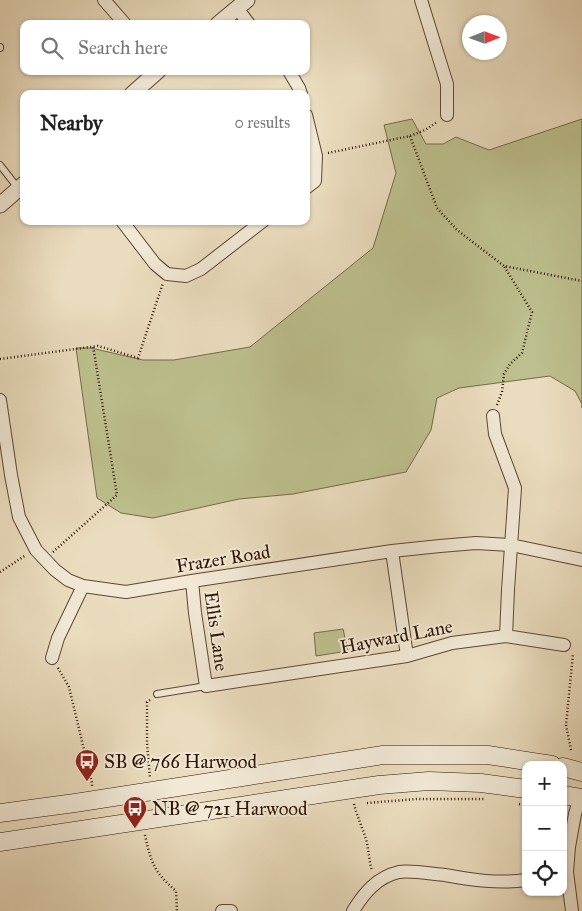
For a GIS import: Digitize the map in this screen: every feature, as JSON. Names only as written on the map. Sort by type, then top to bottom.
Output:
[{"type":"main road","points":[[0,813],[92,801],[383,755],[488,755],[526,761]]},
{"type":"main road","points":[[567,768],[582,772]]},
{"type":"main road","points":[[0,842],[379,785],[438,782],[481,783],[522,797]]},
{"type":"street","points":[[104,0],[122,20]]},
{"type":"street","points":[[421,0],[447,84],[447,115]]},
{"type":"street","points":[[223,20],[242,4],[248,20]]},
{"type":"street","points":[[137,90],[153,75]]},
{"type":"street","points":[[291,75],[299,90]]},
{"type":"street","points":[[310,132],[316,156],[314,181],[310,184]]},
{"type":"street","points":[[0,205],[20,187]]},
{"type":"street","points":[[125,225],[155,264],[167,274],[186,276],[201,269],[258,225]]},
{"type":"street","name":"Frazer Road","points":[[0,400],[19,517],[40,554],[55,570],[68,580],[83,586],[126,592],[392,551],[476,543],[511,545],[582,560]]},
{"type":"street","points":[[493,416],[495,434],[515,488],[506,636]]},
{"type":"street","points":[[392,551],[407,656]]},
{"type":"street","name":"Ellis Lane","points":[[192,581],[206,686]]},
{"type":"street","points":[[52,658],[58,638],[83,586]]},
{"type":"street","name":"Hayward Lane","points":[[206,686],[407,656],[452,642],[506,636],[568,648]]},
{"type":"street","points":[[567,860],[577,794]]},
{"type":"street","points":[[353,911],[365,892],[389,875],[401,872],[432,873],[490,882],[522,880]]},
{"type":"street","points":[[567,883],[572,911]]},
{"type":"street","points":[[222,911],[231,911]]},
{"type":"lane","points":[[0,165],[20,185]]},
{"type":"lane","points":[[157,694],[206,686]]},
{"type":"path","points":[[316,156],[410,136],[425,130],[447,115]]},
{"type":"path","points":[[410,136],[437,208],[457,230],[504,266],[532,312],[522,353],[510,364],[504,374],[502,392],[493,416]]},
{"type":"path","points":[[504,266],[582,281]]},
{"type":"path","points":[[0,359],[92,346],[98,346],[138,358],[167,274]]},
{"type":"path","points":[[0,572],[40,554],[117,495],[92,346]]},
{"type":"path","points":[[568,648],[573,656],[566,725],[571,750]]},
{"type":"path","points":[[52,658],[70,687],[92,783],[92,801]]},
{"type":"path","points":[[149,792],[147,702],[157,694]]},
{"type":"path","points":[[376,884],[367,843],[354,804],[417,799],[486,800]]},
{"type":"path","points":[[142,820],[151,862],[162,879],[176,891],[177,911]]},
{"type":"green space","points":[[412,119],[426,144],[443,144],[456,137],[489,150],[582,119],[582,404],[575,391],[550,376],[459,388],[437,398],[431,430],[406,472],[293,494],[239,499],[153,518],[121,513],[97,498],[76,348],[91,348],[143,360],[174,360],[250,347],[373,248],[396,173],[384,125]]},
{"type":"green space","points":[[343,629],[348,651],[316,656],[314,633]]},
{"type":"place","name":"SB @ 766 Harwood","points":[[87,782]]},
{"type":"place","name":"NB @ 721 Harwood","points":[[135,829]]}]
